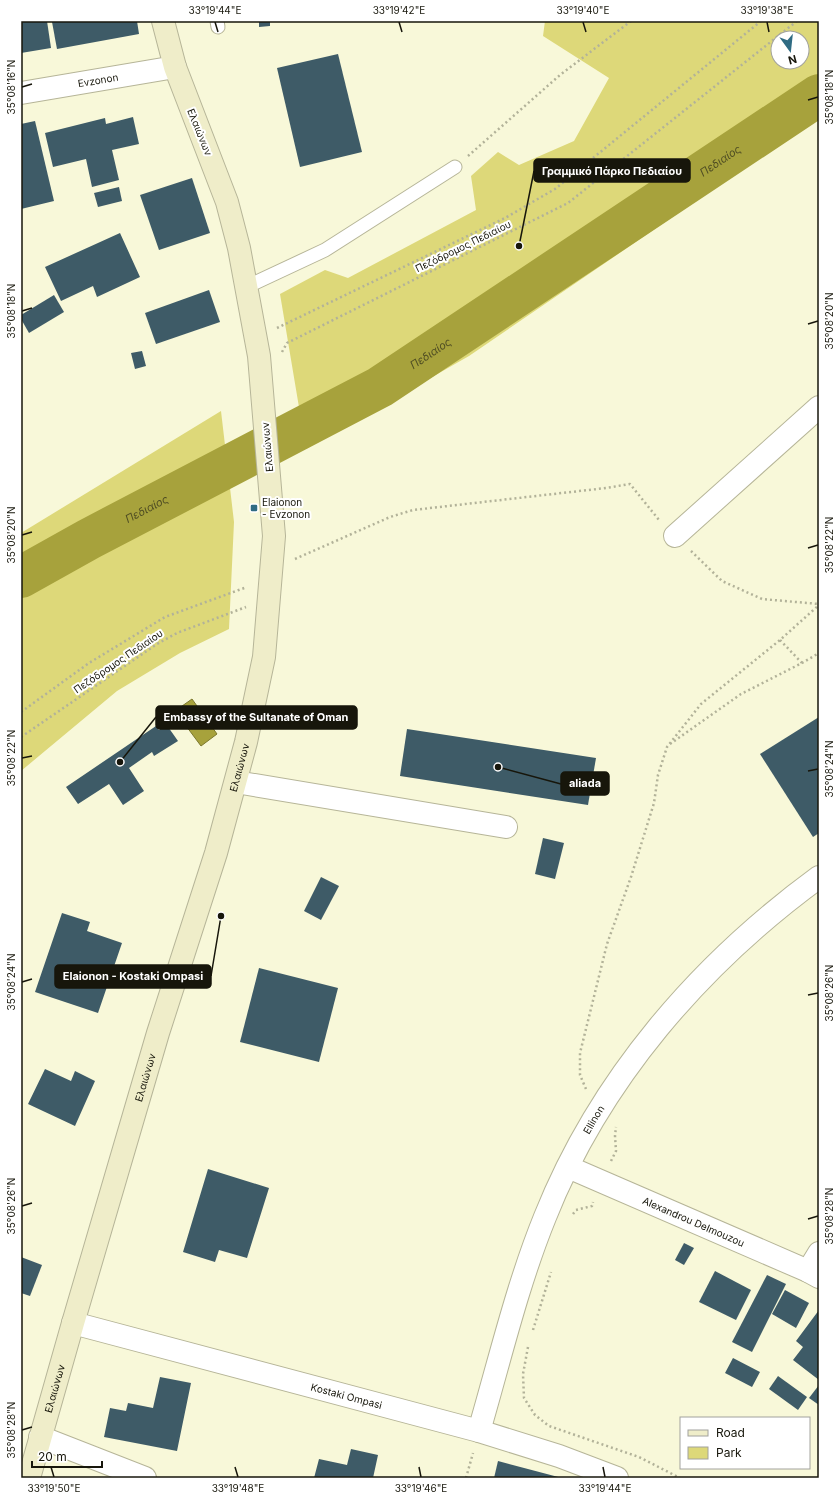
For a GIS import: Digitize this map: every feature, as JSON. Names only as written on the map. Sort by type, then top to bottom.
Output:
[{"type":"main road","name":"Ελαιώνων","points":[[29,1478],[73,1322],[158,1034],[198,912],[236,782],[250,728],[264,657],[274,536],[270,355],[246,287],[239,248],[227,202],[175,67],[163,21]]},
{"type":"street","name":"Evzonon","points":[[21,93],[175,67]]},
{"type":"street","points":[[676,536],[819,407]]},
{"type":"street","points":[[236,782],[506,827]]},
{"type":"street","name":"Ellinon","points":[[480,1431],[527,1266],[546,1216],[568,1167],[598,1110],[619,1078],[669,1013],[738,942],[785,902],[819,877]]},
{"type":"street","name":"Alexandrou Delmouzou","points":[[568,1167],[815,1267]]},
{"type":"street","name":"Kostaki Ompasi","points":[[73,1322],[480,1431],[558,1456],[617,1478]]},
{"type":"street","points":[[40,1437],[145,1478]]},
{"type":"lane","points":[[246,287],[325,250],[455,167]]},
{"type":"path","points":[[455,167],[560,75],[631,21]]},
{"type":"path","points":[[277,328],[505,218],[555,189],[761,21]]},
{"type":"path","name":"Πεζόδρομος Πεδιαίου","points":[[270,355],[287,343],[568,203],[797,21]]},
{"type":"path","points":[[294,560],[390,517],[413,510],[630,484],[663,525],[722,581],[762,599],[819,605]]},
{"type":"path","points":[[21,712],[89,663],[166,617],[248,587]]},
{"type":"path","points":[[598,1110],[588,1094],[580,1075],[580,1053],[607,944],[632,877],[654,803],[658,774],[667,747],[701,704],[780,640],[819,605]]},
{"type":"path","name":"Πεζόδρομος Πεδιαίου","points":[[21,737],[176,632],[247,607]]},
{"type":"path","points":[[780,640],[802,663]]},
{"type":"path","points":[[667,747],[741,694],[819,653]]},
{"type":"green space","points":[[545,21],[819,21],[819,119],[469,356],[306,449],[280,294],[325,270],[348,278],[476,210],[471,176],[498,152],[519,165],[574,141],[609,78],[543,36]]},
{"type":"green space","points":[[221,411],[234,522],[229,629],[180,653],[117,691],[21,771],[21,533]]},
{"type":"shaded area","points":[[192,699],[217,734],[201,746],[175,711]]},
{"type":"building","points":[[21,21],[47,21],[51,48],[21,53]]},
{"type":"building","points":[[137,21],[139,34],[57,49],[52,22]]},
{"type":"building","points":[[259,21],[270,21],[270,26],[259,27]]},
{"type":"building","points":[[338,54],[362,152],[300,167],[277,68]]},
{"type":"building","points":[[133,117],[139,144],[112,150],[119,180],[92,187],[86,159],[53,167],[45,133],[105,118],[106,124]]},
{"type":"building","points":[[35,121],[54,201],[21,209],[21,124]]},
{"type":"building","points":[[192,178],[210,233],[159,250],[140,195]]},
{"type":"building","points":[[119,187],[122,201],[98,207],[94,193]]},
{"type":"building","points":[[120,233],[140,277],[97,297],[93,286],[61,301],[45,267]]},
{"type":"building","points":[[209,290],[220,322],[156,344],[145,313]]},
{"type":"building","points":[[54,295],[64,312],[29,333],[21,319],[21,315]]},
{"type":"building","points":[[142,351],[146,366],[135,369],[131,353]]},
{"type":"building","points":[[819,717],[819,833],[813,837],[760,754]]},
{"type":"building","points":[[166,724],[178,741],[154,756],[152,752],[129,768],[144,791],[123,805],[109,784],[78,804],[66,787],[156,726],[159,730]]},
{"type":"building","points":[[407,729],[596,758],[588,805],[400,776]]},
{"type":"building","points":[[543,838],[564,843],[555,879],[535,874]]},
{"type":"building","points":[[321,877],[339,886],[321,920],[304,911]]},
{"type":"building","points":[[62,913],[90,922],[87,931],[122,943],[98,1013],[35,992]]},
{"type":"building","points":[[259,968],[338,988],[319,1062],[240,1042]]},
{"type":"building","points":[[45,1069],[71,1081],[75,1071],[95,1081],[75,1126],[28,1104]]},
{"type":"building","points":[[208,1169],[269,1188],[247,1258],[219,1250],[215,1262],[183,1252]]},
{"type":"building","points":[[684,1243],[694,1248],[684,1265],[675,1260]]},
{"type":"building","points":[[21,1257],[42,1265],[30,1296],[21,1293]]},
{"type":"building","points":[[715,1271],[751,1290],[736,1320],[699,1302]]},
{"type":"building","points":[[767,1275],[786,1284],[752,1352],[732,1342]]},
{"type":"building","points":[[785,1290],[809,1303],[796,1328],[772,1314]]},
{"type":"building","points":[[819,1310],[819,1380],[793,1360],[803,1347],[796,1341]]},
{"type":"building","points":[[733,1358],[760,1372],[752,1387],[725,1373]]},
{"type":"building","points":[[778,1376],[807,1397],[798,1410],[769,1389]]},
{"type":"building","points":[[160,1377],[191,1383],[177,1451],[104,1437],[110,1408],[126,1411],[128,1403],[153,1408]]},
{"type":"building","points":[[819,1385],[819,1405],[809,1398]]},
{"type":"building","points":[[351,1449],[378,1455],[373,1478],[314,1478],[319,1459],[347,1465]]},
{"type":"building","points":[[498,1461],[562,1478],[494,1478]]},
{"type":"waterway","name":"Πεδιαίος","points":[[21,577],[89,539],[380,387],[819,95]]},
{"type":"place","name":"Γραμμικό Πάρκο Πεδιαίου","points":[[519,246]]},
{"type":"place","name":"Elaionon - Evzonon","points":[[254,508]]},
{"type":"place","name":"Embassy of the Sultanate of Oman","points":[[120,762]]},
{"type":"place","name":"aliada","points":[[498,767]]},
{"type":"place","name":"Elaionon - Kostaki Ompasi","points":[[221,916]]}]
